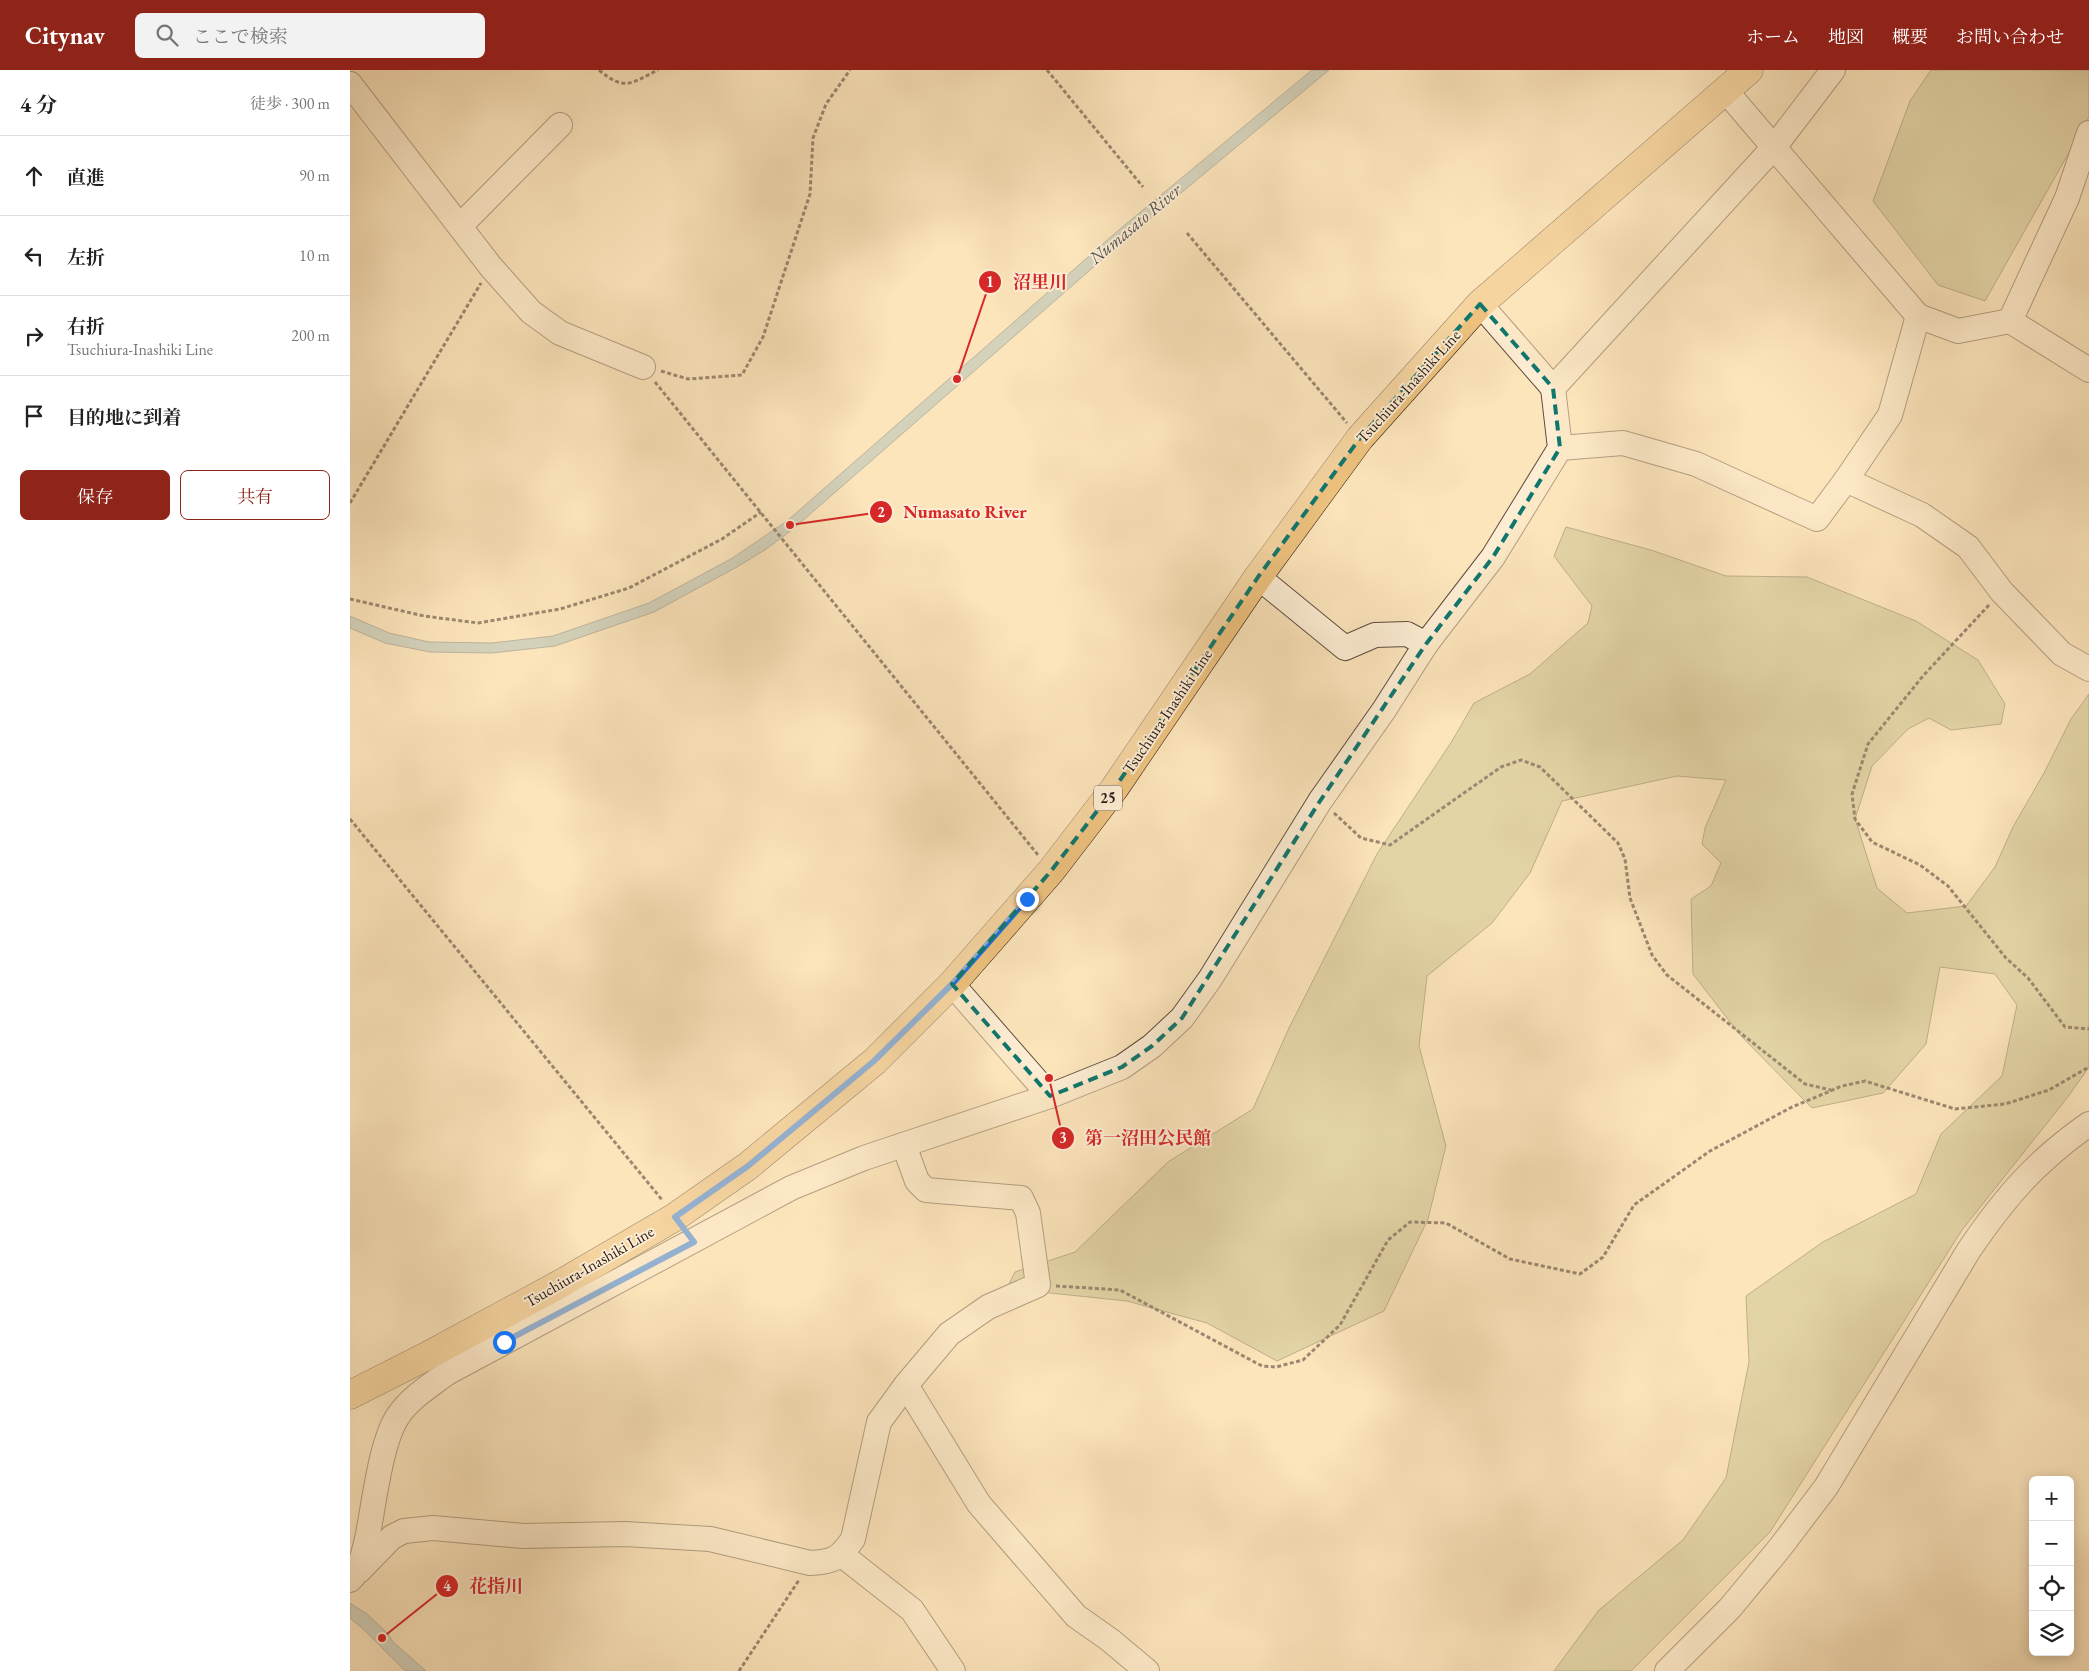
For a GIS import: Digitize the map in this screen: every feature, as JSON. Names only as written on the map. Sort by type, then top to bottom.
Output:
[{"type":"main road","name":"Tsuchiura-Inashiki Line","points":[[350,1395],[426,1357],[560,1284],[675,1217],[748,1166],[874,1061],[952,984],[1051,871],[1114,789],[1258,577],[1360,438],[1480,304],[1749,70]]},
{"type":"street","points":[[1553,388],[1775,146],[1833,70]]},
{"type":"street","points":[[350,84],[490,267],[531,312],[560,333],[643,367]]},
{"type":"street","points":[[1725,90],[1775,146],[1918,316],[1958,331],[2010,321],[2089,370]]},
{"type":"street","points":[[460,226],[560,125]]},
{"type":"street","points":[[2010,321],[2067,198],[2089,133]]},
{"type":"street","points":[[352,1578],[364,1550],[387,1439],[398,1416],[416,1395],[447,1373],[791,1188],[825,1173],[1050,1096],[1122,1067],[1152,1046],[1182,1018],[1210,979],[1320,801],[1384,710],[1426,644],[1493,557],[1560,448],[1553,388],[1480,304]]},
{"type":"street","points":[[1560,448],[1622,443],[1696,464],[1817,519],[1890,415],[1918,316]]},
{"type":"street","points":[[1846,480],[1922,515],[1968,547],[2002,592],[2062,654],[2089,669]]},
{"type":"street","points":[[1258,577],[1345,648],[1375,635],[1407,634],[1426,644]]},
{"type":"street","points":[[952,984],[1050,1096]]},
{"type":"street","points":[[1667,1671],[1730,1608],[1779,1549],[1826,1487],[1969,1250],[1994,1213],[2022,1179],[2049,1154],[2089,1124]]},
{"type":"street","points":[[352,1578],[392,1536],[404,1531],[433,1528],[524,1536],[625,1534],[710,1539],[810,1563],[824,1562],[842,1555],[853,1539],[879,1422],[906,1385],[949,1334],[988,1307],[1038,1285],[1028,1213],[1021,1198],[926,1190],[917,1181],[904,1145]]},
{"type":"street","points":[[906,1385],[979,1504],[1076,1616],[1110,1640],[1147,1671]]},
{"type":"street","points":[[842,1555],[912,1610],[953,1671]]},
{"type":"path","points":[[599,70],[612,81],[630,84],[658,70]]},
{"type":"path","points":[[643,367],[688,378],[742,375],[762,337],[810,194],[813,138],[826,104],[850,70]]},
{"type":"path","points":[[1047,70],[1143,187]]},
{"type":"path","points":[[1187,233],[1360,438]]},
{"type":"path","points":[[350,502],[490,267]]},
{"type":"path","points":[[643,367],[1051,871]]},
{"type":"path","points":[[350,599],[424,616],[478,623],[560,609],[628,588],[722,539],[760,512]]},
{"type":"path","points":[[2002,592],[1923,676],[1868,744],[1852,794],[1855,819],[1872,842],[1920,865],[1948,886],[2006,958],[2028,978],[2065,1027],[2089,1030]]},
{"type":"path","points":[[1320,801],[1361,838],[1390,845],[1501,767],[1520,760],[1540,767],[1618,843],[1625,859],[1630,898],[1652,954],[1667,974],[1805,1084],[1832,1090]]},
{"type":"path","points":[[350,819],[675,1217]]},
{"type":"path","points":[[1038,1285],[1120,1290],[1262,1366],[1276,1367],[1303,1360],[1340,1325],[1388,1240],[1410,1222],[1446,1224],[1510,1259],[1580,1274],[1603,1258],[1634,1205],[1649,1194],[1710,1151],[1790,1108],[1832,1090],[1865,1081],[1955,1109],[2005,1104],[2049,1090],[2089,1067]]},
{"type":"path","points":[[739,1671],[810,1563]]},
{"type":"highlighted area","points":[[1480,304],[1553,388],[1560,448],[1493,557],[1426,644],[1320,801],[1182,1018],[1152,1046],[1122,1067],[1050,1096],[952,984],[1051,871],[1114,789],[1258,577],[1360,438]]},
{"type":"shaded area","points":[[1931,70],[2089,70],[2089,117],[1985,301],[1938,285],[1873,201],[1910,101]]},
{"type":"shaded area","points":[[1566,527],[1651,550],[1726,576],[1807,577],[1916,621],[1978,660],[2005,704],[2001,724],[1951,730],[1929,718],[1908,729],[1872,766],[1855,819],[1877,888],[1907,913],[1966,906],[1995,867],[2013,827],[2044,773],[2071,719],[2089,694],[2089,1067],[2067,1098],[1962,1230],[1770,1532],[1631,1671],[1554,1671],[1599,1610],[1683,1540],[1726,1478],[1749,1362],[1746,1296],[1823,1242],[1916,1194],[1941,1134],[2002,1076],[2017,1005],[1995,974],[1940,967],[1926,1044],[1883,1093],[1812,1108],[1741,1036],[1693,974],[1691,899],[1711,886],[1721,863],[1702,844],[1705,828],[1726,780],[1677,776],[1562,801],[1530,873],[1492,923],[1427,976],[1419,1046],[1446,1146],[1428,1219],[1384,1311],[1277,1361],[1207,1323],[1127,1301],[1031,1291],[1005,1292],[1015,1272],[1075,1252],[1168,1162],[1253,1109],[1289,1028],[1377,854],[1452,741],[1474,703],[1530,674],[1588,623],[1592,606],[1554,556]]},
{"type":"water","points":[[1312,70],[1329,70],[1128,237],[793,529],[765,550],[737,567],[654,612],[555,646],[492,653],[430,652],[385,643],[350,628],[350,616],[389,633],[429,642],[492,643],[553,636],[649,603],[731,559],[787,521],[1120,229]]},
{"type":"water","points":[[350,1603],[367,1614],[388,1634],[393,1642],[426,1671],[406,1671],[350,1618]]},
{"type":"place","name":"沼里川","points":[[957,379]]},
{"type":"place","name":"Numasato River","points":[[790,525]]},
{"type":"place","name":"第一沼田公民館","points":[[1049,1078]]},
{"type":"place","name":"花指川","points":[[382,1638]]},
{"type":"route","points":[[504,1342],[694,1242],[675,1217],[748,1166],[874,1061],[952,984],[1027,899]]}]
